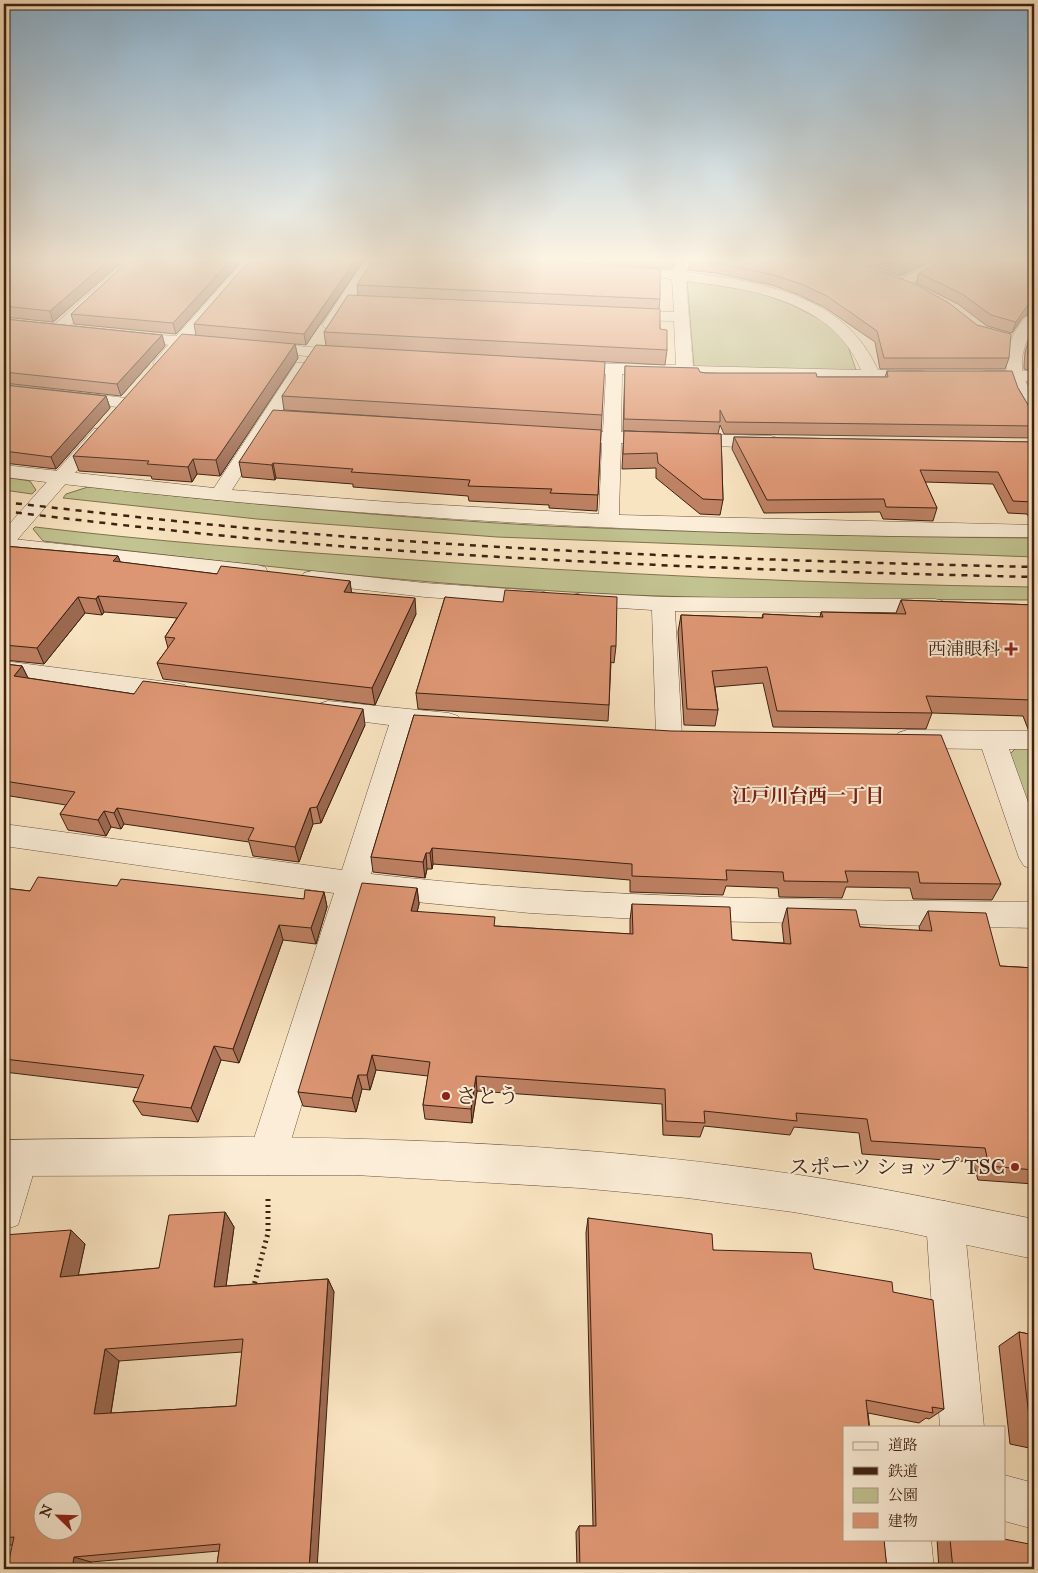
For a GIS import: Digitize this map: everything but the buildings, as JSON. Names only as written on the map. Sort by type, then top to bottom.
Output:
[{"type":"street","points":[[7,536],[187,334]]},
{"type":"street","points":[[219,495],[324,334]]},
{"type":"street","points":[[683,334],[686,372]]},
{"type":"street","points":[[848,334],[861,353],[872,376]]},
{"type":"street","points":[[1017,334],[1012,340],[1015,352],[1015,376],[1034,417]]},
{"type":"street","points":[[112,335],[221,345]]},
{"type":"street","points":[[239,347],[360,356]]},
{"type":"street","points":[[555,367],[686,372],[938,376]]},
{"type":"street","points":[[609,522],[614,370]]},
{"type":"street","points":[[966,376],[1034,376]]},
{"type":"street","points":[[4,389],[138,389]]},
{"type":"street","points":[[271,417],[290,418]]},
{"type":"street","points":[[543,434],[611,438],[788,443]]},
{"type":"street","points":[[4,471],[219,495],[609,522],[779,528],[1034,531]]},
{"type":"street","points":[[7,536],[282,575],[426,590],[663,604],[956,607]]},
{"type":"street","points":[[663,604],[669,735]]},
{"type":"street","points":[[4,669],[199,694]]},
{"type":"street","points":[[306,707],[404,719],[470,724]]},
{"type":"street","points":[[270,1157],[351,884],[404,719]]},
{"type":"street","points":[[992,739],[1034,858]]},
{"type":"street","points":[[884,740],[1034,740]]},
{"type":"street","points":[[4,835],[351,884],[529,901],[731,911],[1034,915]]},
{"type":"street","points":[[4,1211],[11,1158],[270,1157],[471,1162],[608,1172],[759,1188],[945,1220],[1034,1239]]},
{"type":"street","points":[[945,1220],[962,1426]]},
{"type":"street","points":[[1006,1499],[1034,1506]]},
{"type":"street","points":[[907,1540],[910,1569]]},
{"type":"path","points":[[253,1293],[255,1273],[270,1226],[268,1192],[270,1157]]},
{"type":"green space","points":[[691,334],[838,334],[847,343],[857,373],[694,367]]},
{"type":"green space","points":[[4,477],[30,481],[36,490],[32,494],[4,490]]},
{"type":"green space","points":[[88,487],[434,519],[549,526],[791,534],[1034,538],[1034,557],[497,537],[257,519],[63,498],[66,494]]},
{"type":"green space","points":[[35,527],[123,537],[254,548],[548,569],[791,581],[1034,587],[1034,600],[686,597],[504,588],[306,570],[43,541],[33,529]]},
{"type":"green space","points":[[1016,748],[1034,748],[1034,830],[1007,757]]},
{"type":"railway","points":[[4,502],[246,528],[471,545],[712,557],[1034,567]]},
{"type":"railway","points":[[4,511],[246,538],[471,555],[712,567],[1034,577]]},
{"type":"place","name":"西浦眼科","points":[[1011,649]]},
{"type":"place","name":"さとう","points":[[446,1096]]},
{"type":"place","name":"スポーツ ショップ TSC","points":[[1015,1167]]},
{"type":"district","name":"江戸川台西一丁目","points":[[808,795]]}]
